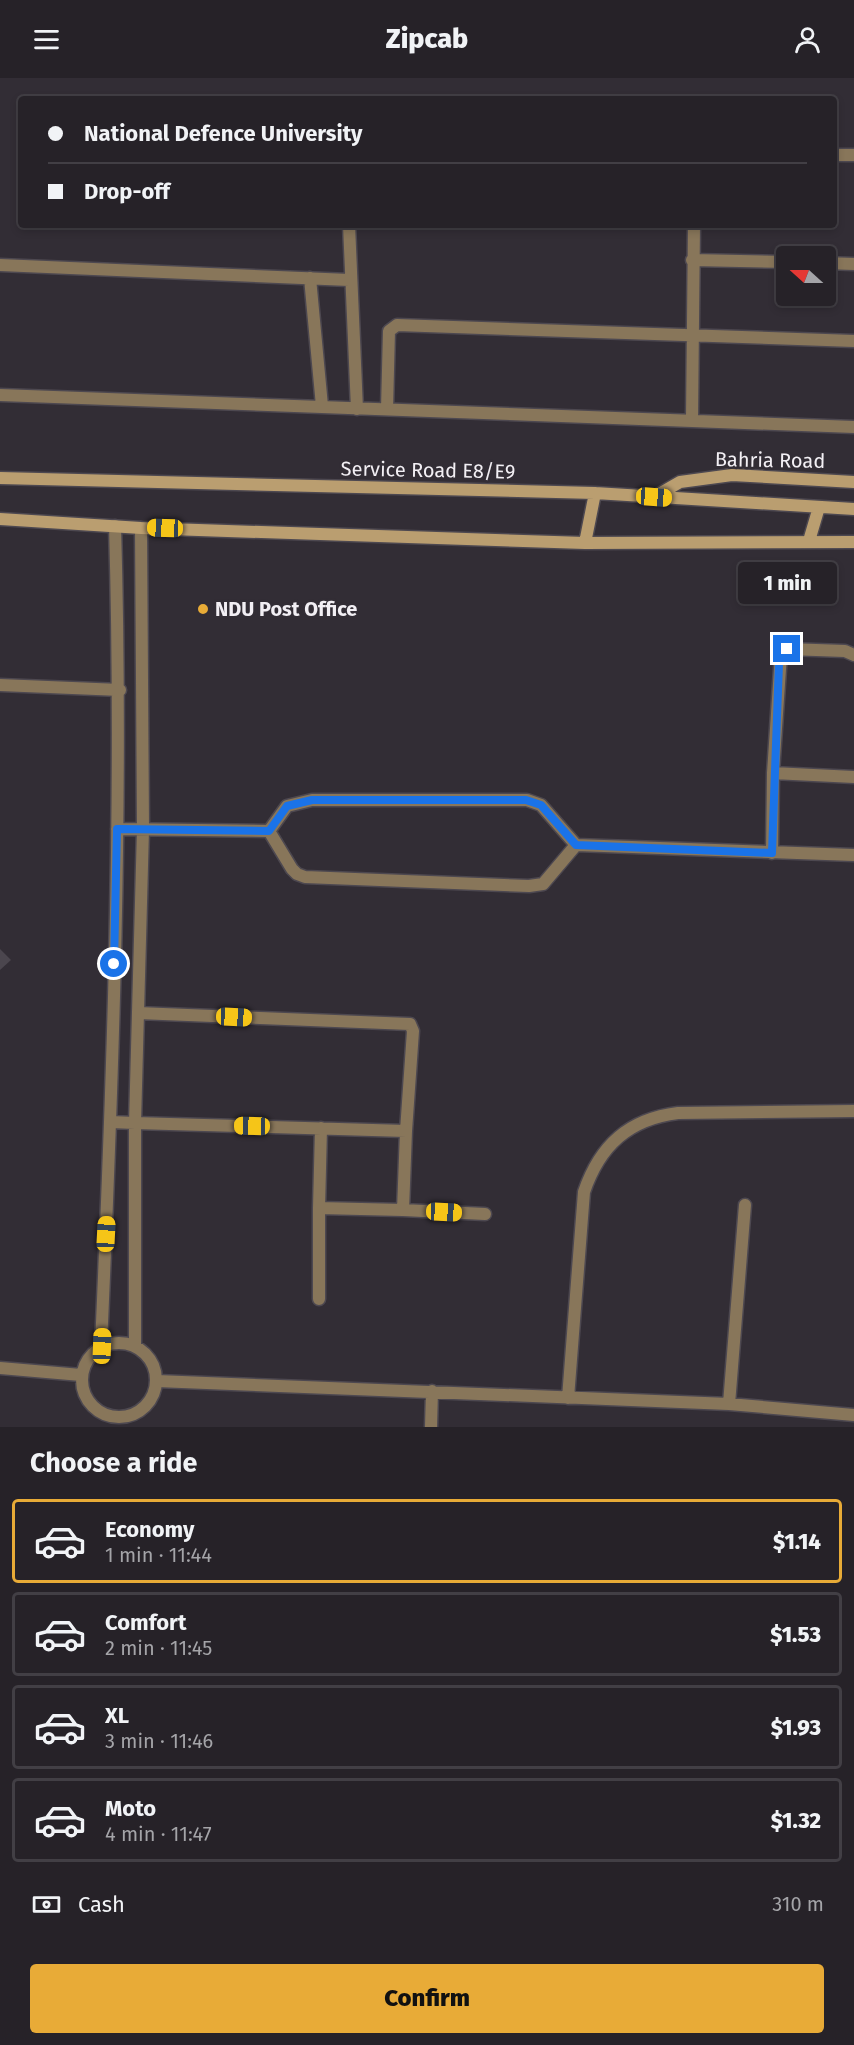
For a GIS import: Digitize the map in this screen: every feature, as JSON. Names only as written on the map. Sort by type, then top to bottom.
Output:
[{"type":"street","points":[[837,155],[854,155]]},
{"type":"street","points":[[349,228],[349,280],[357,409]]},
{"type":"street","points":[[692,419],[694,228]]},
{"type":"street","points":[[692,260],[776,262]]},
{"type":"street","points":[[836,263],[854,264]]},
{"type":"street","points":[[0,266],[349,280]]},
{"type":"street","points":[[310,278],[322,406]]},
{"type":"street","points":[[387,409],[389,331],[397,325],[854,341]]},
{"type":"street","points":[[0,395],[692,419],[854,427]]},
{"type":"street","name":"Bahria Road","points":[[654,497],[680,482],[732,475],[854,482]]},
{"type":"street","name":"Service Road E8/E9","points":[[0,478],[595,493],[854,509]]},
{"type":"street","points":[[585,543],[595,493]]},
{"type":"street","points":[[809,541],[819,507]]},
{"type":"street","points":[[0,519],[141,528],[585,543],[854,542]]},
{"type":"street","points":[[102,1346],[111,1122],[120,690],[115,526]]},
{"type":"street","points":[[135,1345],[135,1123],[143,829],[141,528]]},
{"type":"street","points":[[772,853],[773,773],[780,654],[787,649],[844,651],[854,655]]},
{"type":"street","points":[[0,685],[120,690]]},
{"type":"street","points":[[773,773],[854,777]]},
{"type":"street","points":[[269,831],[287,806],[306,800],[526,800],[541,805],[576,845],[854,855]]},
{"type":"street","points":[[117,829],[269,831]]},
{"type":"street","points":[[269,831],[292,869],[305,877],[506,885],[543,884],[576,845]]},
{"type":"street","points":[[138,1013],[410,1024],[413,1031],[403,1210]]},
{"type":"street","points":[[568,1398],[584,1192],[593,1167],[611,1143],[653,1116],[854,1111]]},
{"type":"street","points":[[111,1122],[406,1131]]},
{"type":"street","points":[[319,1299],[321,1128]]},
{"type":"street","points":[[729,1404],[745,1205]]},
{"type":"street","points":[[319,1208],[485,1214]]},
{"type":"street","points":[[120,1341],[135,1345],[153,1361],[158,1382],[153,1399],[140,1412],[120,1418],[96,1410],[84,1394],[81,1376],[87,1359],[102,1346],[120,1341]]},
{"type":"street","points":[[0,1368],[81,1376]]},
{"type":"street","points":[[158,1382],[729,1404],[854,1415]]},
{"type":"street","points":[[430,1427],[432,1391]]},
{"type":"building","points":[[0,949],[11,960],[0,970]]},
{"type":"place","name":"NDU Post Office","points":[[203,609]]},
{"type":"route","points":[[114,964],[117,829],[269,831],[287,806],[300,801],[312,800],[526,800],[541,805],[556,819],[576,845],[772,853],[773,773],[779,663],[780,654],[787,649]]}]
